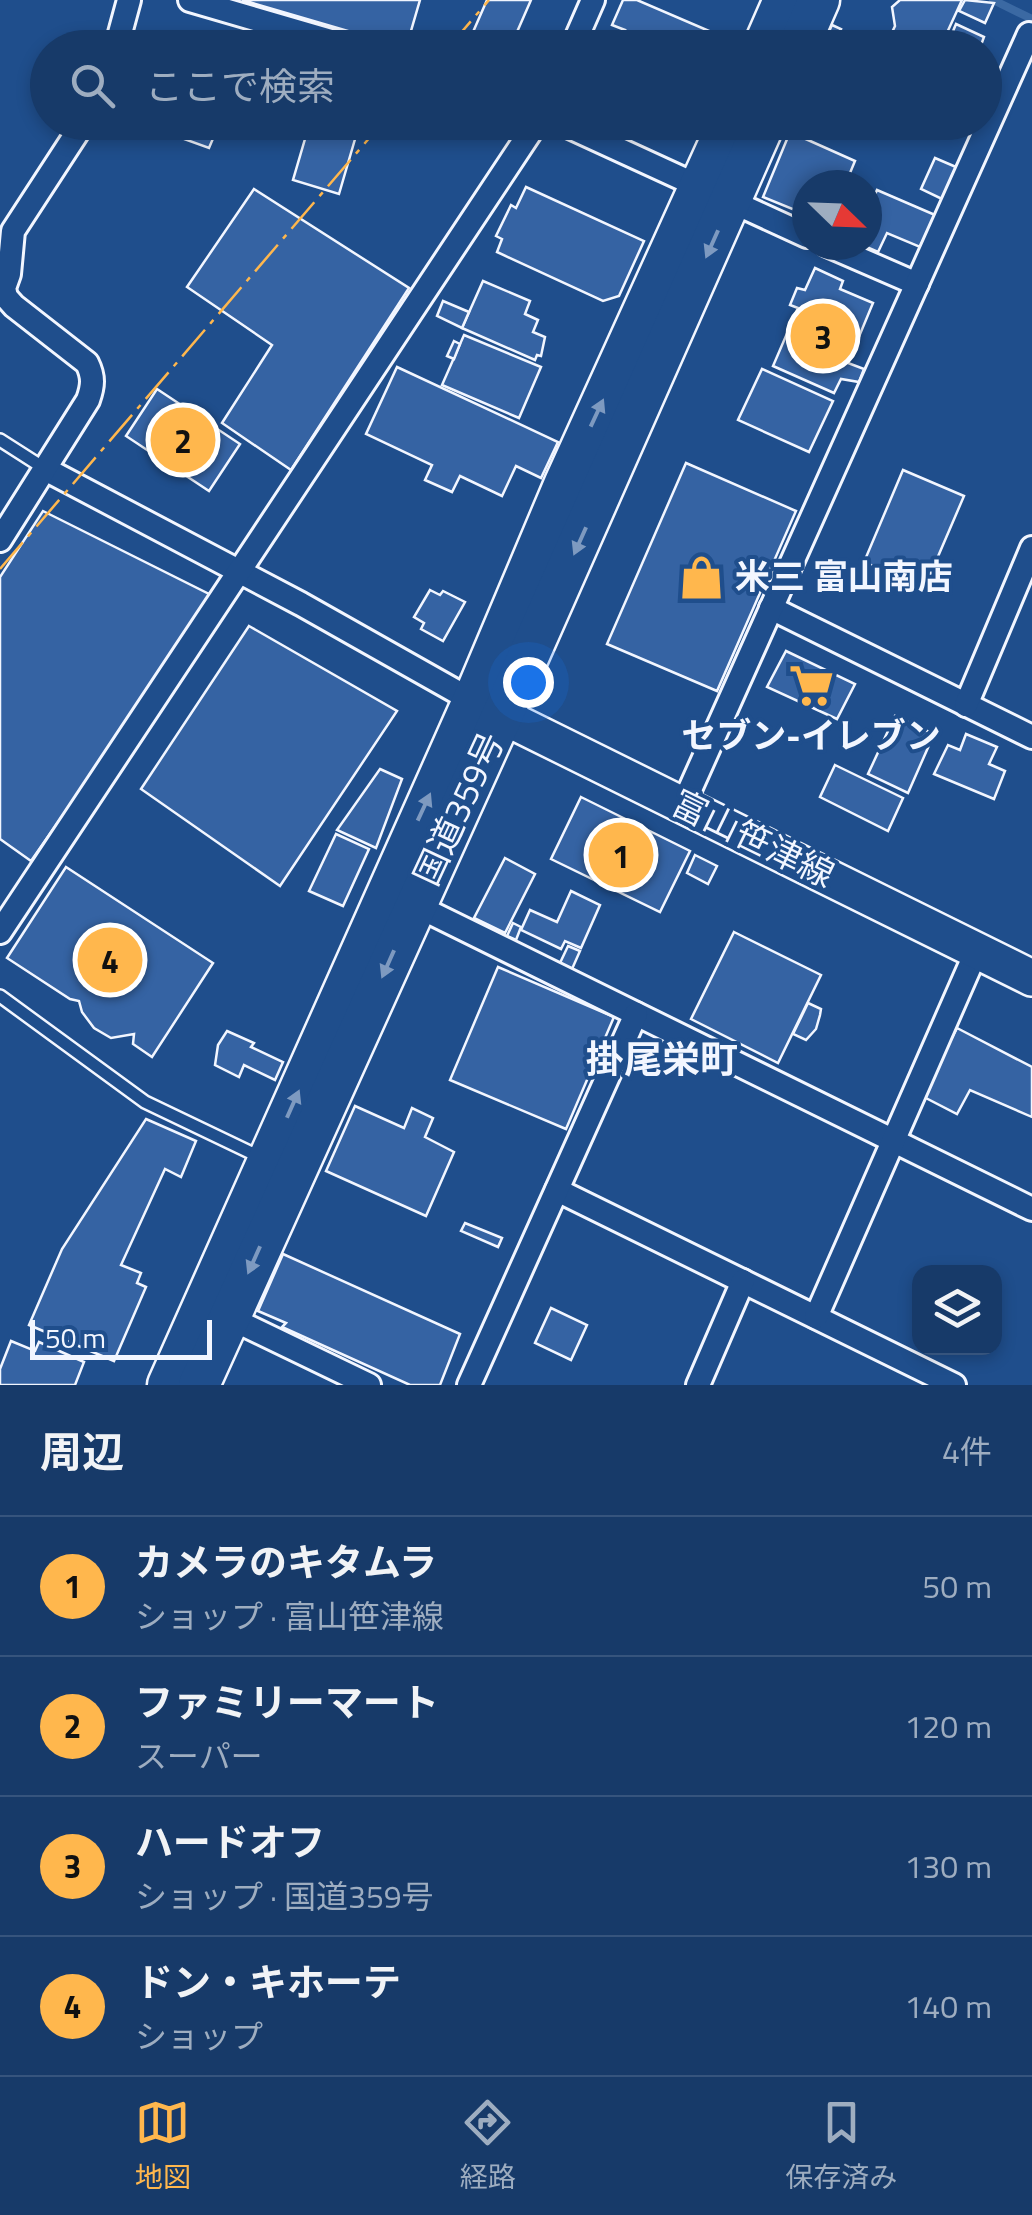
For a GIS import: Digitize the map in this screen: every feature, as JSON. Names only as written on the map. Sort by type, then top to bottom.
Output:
[{"type":"highway","points":[[771,30],[784,0]]},
{"type":"highway","points":[[806,30],[819,0]]},
{"type":"highway","name":"国道359号","points":[[715,195],[726,140]]},
{"type":"highway","name":"国道359号","points":[[199,1385],[415,905],[565,483],[715,195],[753,140]]},
{"type":"highway","name":"国道359号","points":[[168,1385],[268,1160],[487,709]]},
{"type":"main road","name":"富山笹津線","points":[[487,709],[1032,978]]},
{"type":"street","points":[[121,30],[129,0]]},
{"type":"street","points":[[190,0],[293,30]]},
{"type":"street","points":[[580,30],[592,0]]},
{"type":"street","points":[[1002,94],[1029,34],[1032,35]]},
{"type":"street","points":[[0,540],[47,470],[92,388],[87,363],[14,306],[4,288],[10,274],[14,232],[73,140]]},
{"type":"street","points":[[0,932],[524,140]]},
{"type":"street","points":[[597,140],[792,229]]},
{"type":"street","points":[[684,805],[981,140]]},
{"type":"street","points":[[861,260],[916,284]]},
{"type":"street","points":[[47,470],[487,709]]},
{"type":"street","points":[[966,704],[1032,548]]},
{"type":"street","points":[[771,608],[1032,737]]},
{"type":"street","points":[[415,905],[1032,1209]]},
{"type":"street","points":[[816,1318],[977,950]]},
{"type":"street","points":[[469,1385],[636,1014]]},
{"type":"street","points":[[557,1190],[816,1318],[926,1379],[954,1385]]},
{"type":"street","points":[[698,1385],[743,1282]]},
{"type":"street","points":[[228,1317],[369,1385]]},
{"type":"lane","points":[[0,440],[47,470]]},
{"type":"lane","points":[[0,996],[145,1102],[268,1160]]},
{"type":"building","points":[[242,0],[420,0],[411,30],[344,30]]},
{"type":"building","points":[[487,0],[531,0],[518,30],[474,30]]},
{"type":"building","points":[[623,0],[637,0],[707,30],[625,30],[612,25]]},
{"type":"building","points":[[900,0],[962,0],[948,30],[893,30],[892,7]]},
{"type":"building","points":[[965,0],[994,3],[985,23],[959,11]]},
{"type":"building","points":[[187,140],[212,140],[209,148]]},
{"type":"building","points":[[305,140],[355,140],[339,194],[293,180]]},
{"type":"building","points":[[787,140],[808,140],[855,161],[851,170],[792,170],[792,209],[763,197]]},
{"type":"building","points":[[935,158],[956,167],[942,199],[921,189]]},
{"type":"building","points":[[526,187],[644,241],[619,296],[603,301],[497,252],[502,239],[496,236],[511,205],[516,208]]},
{"type":"building","points":[[254,189],[409,288],[291,470],[222,423],[272,345],[187,287]]},
{"type":"building","points":[[882,192],[935,215],[920,247],[887,233],[882,244]]},
{"type":"building","points":[[815,268],[843,281],[840,289],[873,303],[848,363],[864,369],[859,382],[841,379],[834,393],[773,366],[798,308],[790,305],[797,288],[805,290]]},
{"type":"building","points":[[483,281],[530,301],[525,314],[538,320],[533,332],[545,337],[541,356],[537,355],[535,360],[462,328]]},
{"type":"building","points":[[443,301],[469,312],[462,328],[437,316]]},
{"type":"building","points":[[464,335],[541,367],[519,418],[442,385]]},
{"type":"building","points":[[454,341],[460,344],[454,359],[447,356]]},
{"type":"building","points":[[397,367],[558,442],[541,478],[516,466],[502,496],[460,476],[452,492],[425,480],[432,465],[366,434]]},
{"type":"building","points":[[762,369],[833,401],[809,452],[738,420]]},
{"type":"building","points":[[157,389],[240,444],[209,491],[126,436]]},
{"type":"building","name":"米三 富山南店","points":[[686,463],[796,511],[717,691],[607,644]]},
{"type":"building","points":[[903,470],[964,496],[924,589],[864,562]]},
{"type":"building","points":[[43,511],[215,597],[31,861],[0,839],[0,577]]},
{"type":"building","points":[[430,590],[440,595],[443,591],[465,602],[443,641],[421,629],[424,623],[414,617]]},
{"type":"building","points":[[249,626],[397,711],[280,886],[141,789]]},
{"type":"building","name":"セブン-イレブン","points":[[786,651],[855,684],[837,719],[767,687]]},
{"type":"building","points":[[895,716],[934,734],[908,793],[868,774]]},
{"type":"building","points":[[966,734],[997,747],[989,764],[1005,771],[994,799],[934,774],[948,745],[960,750]]},
{"type":"building","points":[[835,765],[903,798],[888,831],[820,797]]},
{"type":"building","points":[[380,769],[402,779],[376,848],[337,830]]},
{"type":"building","points":[[581,797],[690,851],[660,912],[551,859]]},
{"type":"building","points":[[336,834],[369,849],[343,906],[309,891]]},
{"type":"building","points":[[695,855],[717,866],[708,884],[687,873]]},
{"type":"building","points":[[505,858],[535,874],[505,933],[474,918]]},
{"type":"building","points":[[66,867],[213,963],[152,1057],[133,1044],[134,1034],[111,1038],[94,1028],[79,1001],[7,958]]},
{"type":"building","points":[[571,891],[600,905],[581,948],[565,941],[561,949],[521,930],[530,910],[557,922]]},
{"type":"building","points":[[513,923],[521,927],[516,940],[507,936]]},
{"type":"building","points":[[734,932],[821,975],[778,1063],[691,1019]]},
{"type":"building","points":[[568,946],[580,951],[572,969],[560,963]]},
{"type":"building","points":[[498,967],[614,1017],[566,1129],[450,1080]]},
{"type":"building","points":[[808,1003],[821,1009],[816,1029],[806,1040],[793,1034]]},
{"type":"building","points":[[957,1028],[1032,1067],[1032,1117],[970,1090],[957,1114],[922,1096]]},
{"type":"building","points":[[227,1031],[283,1062],[275,1080],[244,1065],[239,1077],[215,1065],[218,1045]]},
{"type":"building","points":[[355,1106],[404,1128],[412,1108],[433,1118],[425,1137],[454,1152],[426,1216],[326,1171]]},
{"type":"building","points":[[146,1119],[196,1141],[181,1177],[165,1169],[121,1265],[141,1273],[137,1283],[146,1287],[114,1361],[29,1325],[62,1249]]},
{"type":"building","points":[[465,1223],[502,1238],[498,1247],[461,1231]]},
{"type":"building","points":[[283,1254],[460,1334],[440,1385],[410,1385],[282,1327],[286,1323],[258,1311]]},
{"type":"building","points":[[551,1308],[587,1325],[571,1360],[535,1343]]},
{"type":"building","points":[[11,1341],[35,1351],[39,1342],[84,1362],[75,1385],[0,1385],[0,1369]]},
{"type":"waterway","points":[[993,0],[1032,19]]},
{"type":"power","points":[[463,30],[489,0]]},
{"type":"power","points":[[0,569],[368,140]]},
{"type":"place","name":"ハードオフ","points":[[823,336]]},
{"type":"place","name":"ファミリーマート","points":[[183,440]]},
{"type":"place","name":"米三 富山南店","points":[[702,577]]},
{"type":"place","name":"セブン-イレブン","points":[[811,686]]},
{"type":"place","name":"カメラのキタムラ","points":[[621,855]]},
{"type":"place","name":"ドン・キホーテ","points":[[110,960]]},
{"type":"district","name":"掛尾栄町","points":[[662,1060]]}]
